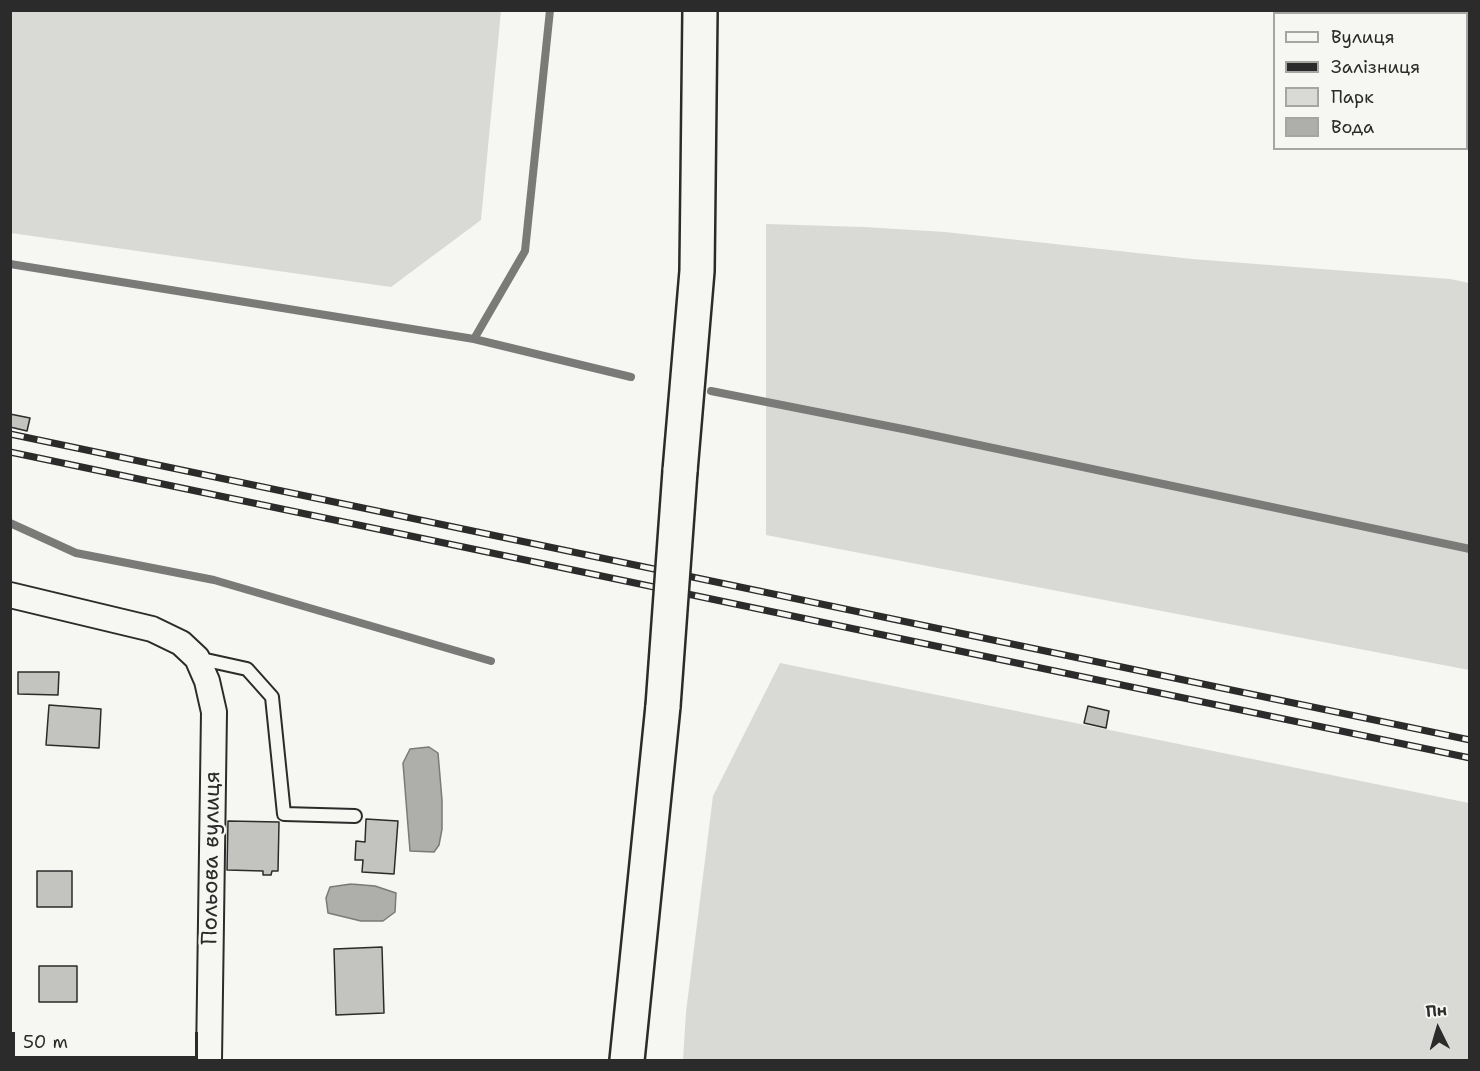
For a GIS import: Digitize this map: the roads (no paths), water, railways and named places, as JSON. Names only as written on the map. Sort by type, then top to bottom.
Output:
[{"type":"highway","points":[[627,1060],[663,705],[697,270],[700,10]]},
{"type":"street","points":[[10,595],[153,629],[181,643],[197,658]]},
{"type":"street","name":"Польова вулиця","points":[[197,658],[207,681],[214,712],[209,1060]]},
{"type":"lane","points":[[197,658],[247,669],[272,697],[284,814],[355,816]]},
{"type":"water","points":[[429,747],[438,753],[442,829],[439,845],[434,852],[410,851],[403,763],[410,749]]},
{"type":"water","points":[[351,884],[375,886],[396,893],[395,912],[383,921],[361,921],[328,913],[326,898],[330,887]]},
{"type":"waterway","points":[[474,339],[525,251],[550,10]]},
{"type":"waterway","points":[[10,264],[474,339],[631,377]]},
{"type":"waterway","points":[[711,391],[908,430],[1470,549]]},
{"type":"waterway","points":[[10,523],[76,553],[214,580],[491,661]]},
{"type":"railway","points":[[10,434],[1470,740]]},
{"type":"railway","points":[[10,452],[1470,758]]}]
